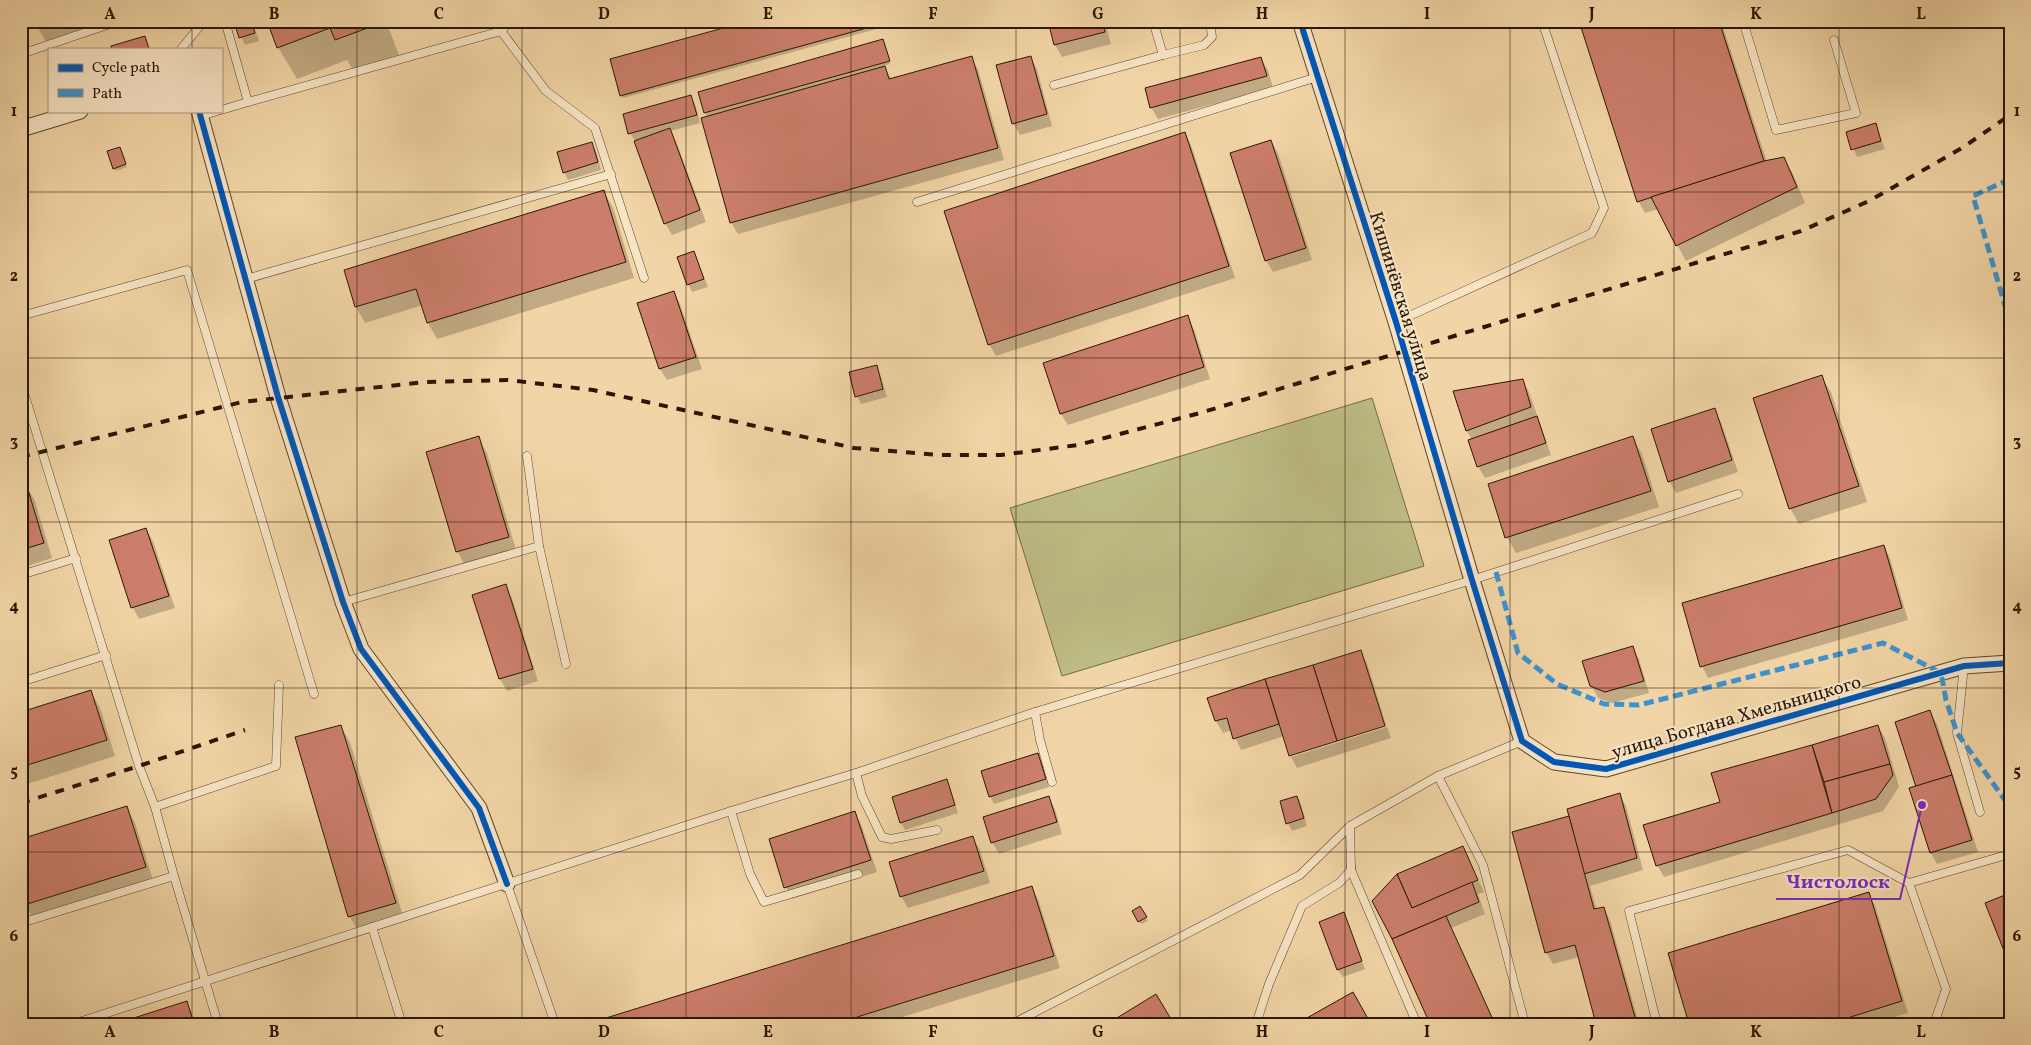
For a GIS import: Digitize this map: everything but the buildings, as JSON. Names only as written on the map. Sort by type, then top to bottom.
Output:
[{"type":"street","name":"Кишинёвская улица","points":[[1300,21],[1396,322],[1472,580]]},
{"type":"street","points":[[21,129],[77,112]]},
{"type":"street","points":[[200,114],[278,397],[343,602],[362,649],[479,808],[507,884]]},
{"type":"street","points":[[1472,580],[1522,741]]},
{"type":"street","name":"улица Богдана Хмельницкого","points":[[1522,741],[1554,762],[1606,769],[1964,666],[2010,663]]},
{"type":"lane","points":[[21,54],[119,21]]},
{"type":"lane","points":[[181,48],[204,21]]},
{"type":"lane","points":[[223,21],[227,28],[248,102]]},
{"type":"lane","points":[[222,110],[501,31],[510,21]]},
{"type":"lane","points":[[1153,21],[1163,55]]},
{"type":"lane","points":[[1054,85],[1204,44],[1212,37],[1210,21]]},
{"type":"lane","points":[[1396,322],[1592,233],[1604,208],[1542,21]]},
{"type":"lane","points":[[1743,21],[1776,130],[1856,113],[1834,40]]},
{"type":"lane","points":[[501,31],[546,91],[595,128],[644,278]]},
{"type":"lane","points":[[917,202],[1317,77]]},
{"type":"lane","points":[[246,279],[611,174]]},
{"type":"lane","points":[[21,316],[187,270],[314,694]]},
{"type":"lane","points":[[21,383],[139,766],[155,807],[218,1024]]},
{"type":"lane","points":[[527,456],[539,546],[566,664]]},
{"type":"lane","points":[[73,1024],[731,811],[856,773],[1035,712],[1472,580],[1738,494]]},
{"type":"lane","points":[[343,602],[539,546]]},
{"type":"lane","points":[[21,575],[76,558]]},
{"type":"lane","points":[[21,682],[106,655]]},
{"type":"lane","points":[[1964,666],[1958,733],[1980,812]]},
{"type":"lane","points":[[155,807],[276,766],[279,685]]},
{"type":"lane","points":[[1035,712],[1040,740],[1052,782]]},
{"type":"lane","points":[[1012,1024],[1300,875],[1350,826],[1438,776],[1522,741]]},
{"type":"lane","points":[[856,773],[862,796],[882,837],[891,839],[938,830]]},
{"type":"lane","points":[[1438,776],[1483,864],[1525,1024]]},
{"type":"lane","points":[[731,811],[750,874],[764,902],[858,874]]},
{"type":"lane","points":[[1350,826],[1351,870],[1418,1024]]},
{"type":"lane","points":[[1657,1024],[1629,911],[1848,850],[1910,883],[1946,989],[1934,1024]]},
{"type":"lane","points":[[1910,883],[2010,854]]},
{"type":"lane","points":[[1256,1024],[1269,984],[1302,906],[1339,883],[1351,870]]},
{"type":"lane","points":[[21,922],[174,876]]},
{"type":"lane","points":[[507,884],[555,1024]]},
{"type":"lane","points":[[372,927],[402,1024]]},
{"type":"shaded area","points":[[1372,398],[1424,566],[1062,676],[1010,508]]},
{"type":"railway","points":[[21,457],[242,402],[425,382],[508,380],[593,390],[854,448],[938,455],[1001,455],[1078,445],[1200,413],[1801,231],[1869,201],[1962,148],[2010,115]]},
{"type":"railway","points":[[21,803],[245,730]]},
{"type":"marked path","points":[[2010,179],[1973,196],[2010,323]]},
{"type":"marked path","points":[[1496,572],[1518,653],[1557,684],[1604,704],[1639,705],[1883,643],[1941,673],[1946,700],[1957,733],[2010,807]]},
{"type":"cycle path","points":[[1300,21],[1396,322],[1472,580],[1522,741],[1554,762],[1606,769],[1964,666],[2010,663]]},
{"type":"cycle path","points":[[199,112],[278,397],[343,602],[361,649],[479,808],[507,884]]},
{"type":"place","name":"Чистолоск","points":[[1922,805]]}]
